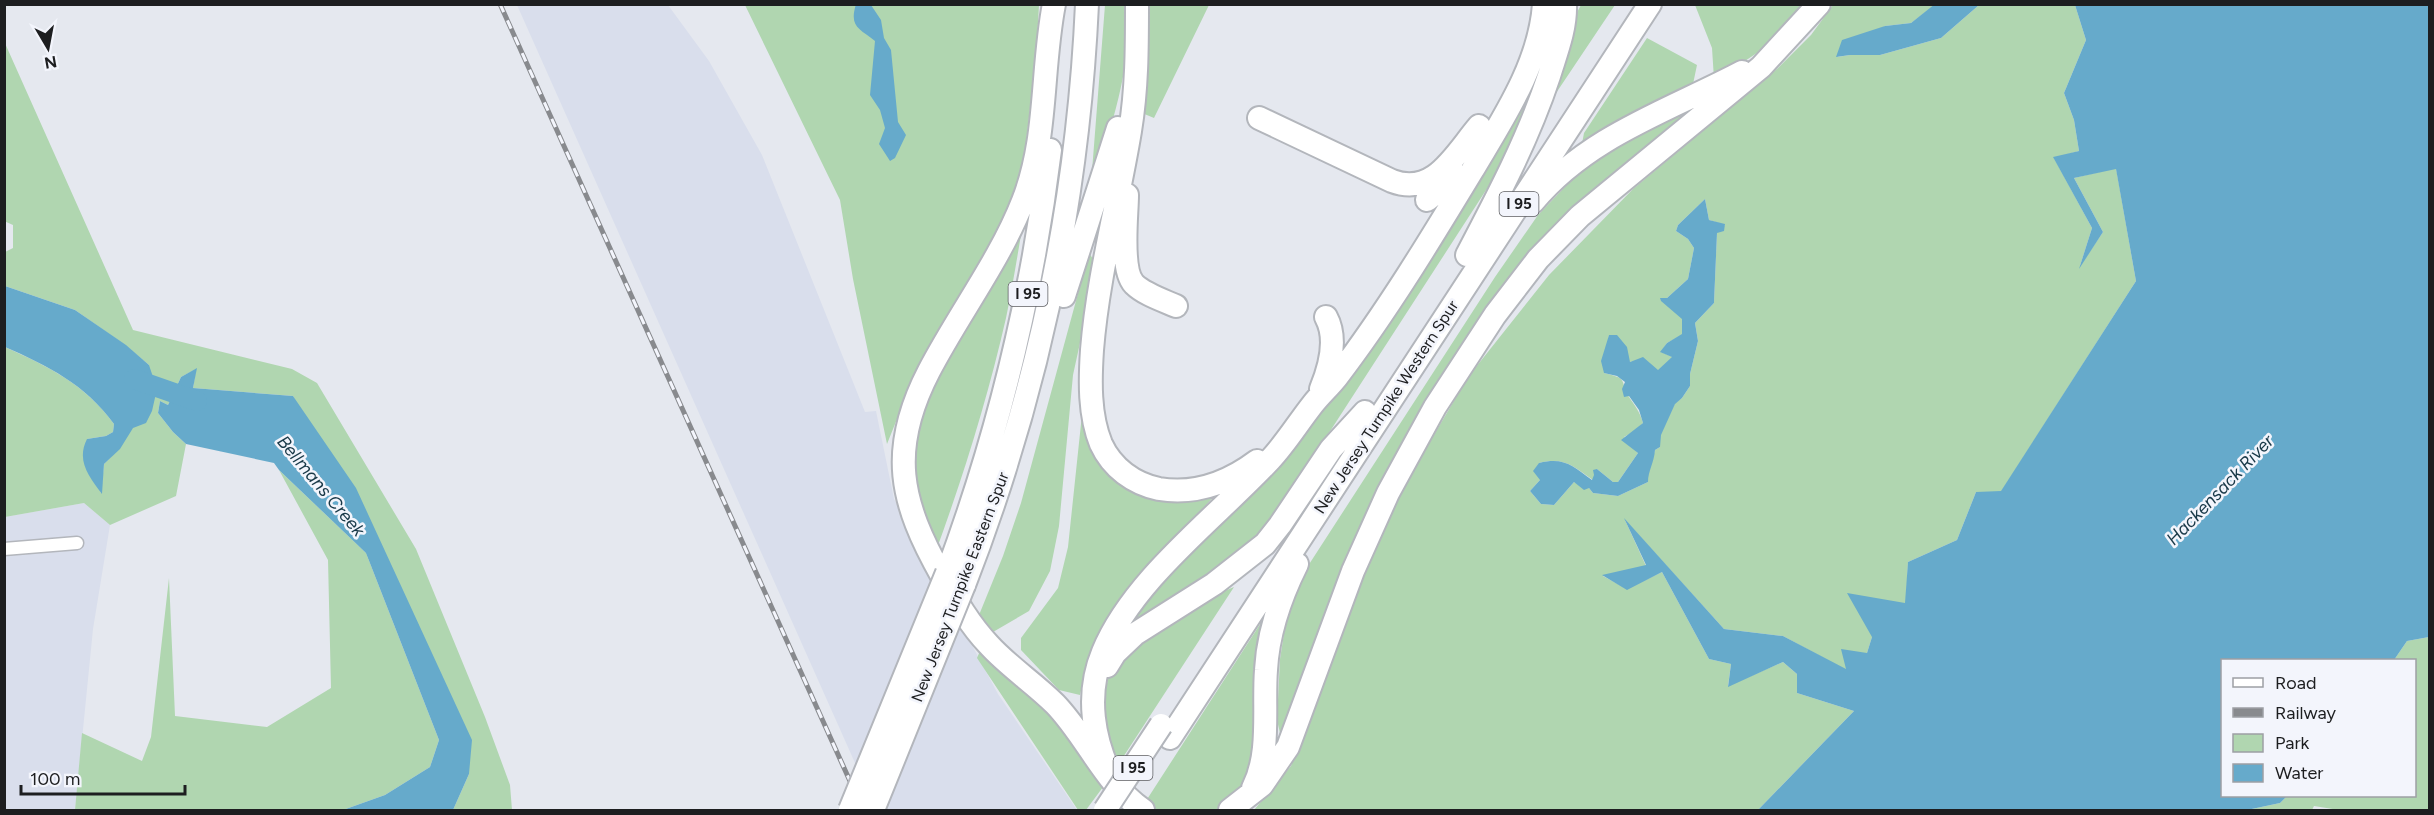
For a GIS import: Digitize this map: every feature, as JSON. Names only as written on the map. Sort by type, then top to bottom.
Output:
[{"type":"highway","points":[[1054,4],[1048,34],[1040,134],[1028,186],[1010,230],[921,388],[907,426],[903,446],[903,468],[906,492],[917,527],[927,550],[965,615],[990,647],[1065,715],[1097,762],[1143,810]]},
{"type":"highway","name":"New Jersey Turnpike Eastern Spur","points":[[873,810],[956,579],[1027,299],[1051,145],[1061,4]]},
{"type":"highway","name":"New Jersey Turnpike Eastern Spur","points":[[850,810],[956,579],[993,506],[1022,413],[1048,304],[1068,203],[1080,108],[1087,4]]},
{"type":"highway","points":[[1137,4],[1137,70],[1127,184],[1127,272],[1138,287],[1176,306]]},
{"type":"highway","points":[[1114,782],[1099,748],[1093,702],[1096,669],[1107,642],[1126,612],[1158,572],[1285,444],[1315,401],[1339,375],[1448,211],[1508,109],[1534,50],[1542,24],[1544,4]]},
{"type":"highway","points":[[1467,255],[1529,131],[1558,48],[1565,4]]},
{"type":"highway","name":"New Jersey Turnpike Western Spur","points":[[1105,810],[1165,731],[1346,468],[1453,305],[1580,98],[1632,4]]},
{"type":"highway","name":"New Jersey Turnpike Western Spur","points":[[1122,810],[1165,731],[1365,412],[1467,255],[1650,4]]},
{"type":"highway","points":[[1239,804],[1269,777],[1292,738],[1353,571],[1393,483],[1450,382],[1495,315],[1538,259],[1580,216],[1761,67],[1819,4]]},
{"type":"highway","points":[[1022,413],[1058,318],[1114,141],[1126,92],[1136,29]]},
{"type":"highway","points":[[1453,305],[1496,256],[1536,198],[1580,157],[1633,124],[1743,71],[1790,37]]},
{"type":"highway","points":[[1259,118],[1392,181],[1409,185],[1425,182],[1440,172],[1479,126],[1534,50]]},
{"type":"highway","points":[[1427,200],[1442,187],[1479,126]]},
{"type":"highway","points":[[1130,131],[1096,304],[1092,346],[1092,405],[1097,431],[1106,453],[1126,475],[1143,484],[1174,491],[1195,489],[1215,484],[1248,468],[1302,419]]},
{"type":"highway","points":[[1315,401],[1325,380],[1330,358],[1331,332],[1326,317]]},
{"type":"highway","points":[[1093,702],[1105,669],[1121,646],[1135,634],[1206,590],[1256,552],[1280,525],[1331,449],[1365,412]]},
{"type":"highway","points":[[1239,804],[1256,782],[1262,765],[1266,669],[1275,616],[1292,575],[1321,522],[1346,468]]},
{"type":"street","points":[[4,549],[77,543]]},
{"type":"shaded area","points":[[517,5],[668,5],[709,61],[762,155],[865,412],[876,411],[894,499],[998,694],[1077,810],[876,810]]},
{"type":"shaded area","points":[[84,503],[110,525],[93,629],[75,810],[5,810],[5,517]]},
{"type":"green space","points":[[745,5],[1039,5],[1036,59],[1024,158],[1010,206],[909,389],[887,444],[853,279],[840,200]]},
{"type":"green space","points":[[1105,5],[1129,5],[1129,28],[1120,94],[1095,180],[1092,171]]},
{"type":"green space","points":[[1147,5],[1209,5],[1154,118],[1142,113]]},
{"type":"green space","points":[[1581,5],[1615,5],[1538,120],[1569,27]]},
{"type":"green space","points":[[1695,5],[1809,5],[1788,28],[1765,47],[1714,79],[1712,48]]},
{"type":"green space","points":[[1833,5],[1935,5],[1911,23],[1885,26],[1837,57],[1880,55],[1941,38],[1979,5],[2075,5],[2086,40],[2064,93],[2074,120],[2079,151],[2054,158],[2092,228],[2080,266],[2103,232],[2074,178],[2116,168],[2136,281],[2001,492],[1976,492],[1957,540],[1908,562],[1906,603],[1872,637],[1867,653],[1846,670],[1783,636],[1724,629],[1625,520],[1646,566],[1603,576],[1627,589],[1662,572],[1709,659],[1731,664],[1728,686],[1783,662],[1797,674],[1797,693],[1854,711],[1758,810],[1254,810],[1291,766],[1350,598],[1405,484],[1468,377],[1549,275],[1633,189],[1778,68],[1811,35]],"holes":[[[1705,199],[1709,220],[1725,225],[1717,232],[1714,303],[1695,323],[1698,341],[1690,374],[1690,386],[1682,398],[1675,403],[1660,435],[1660,447],[1655,450],[1648,482],[1618,496],[1593,493],[1589,488],[1574,482],[1554,505],[1541,504],[1530,491],[1540,480],[1539,463],[1562,462],[1593,480],[1597,469],[1613,482],[1618,482],[1638,453],[1624,437],[1643,423],[1622,380],[1604,373],[1609,335],[1630,362],[1639,360],[1658,371],[1673,357],[1661,352],[1667,343],[1682,335],[1682,318],[1661,298],[1667,298],[1688,279],[1694,248],[1688,239],[1676,231],[1678,225]]]},
{"type":"green space","points":[[1647,38],[1697,65],[1693,84],[1581,149],[1584,133]]},
{"type":"green space","points":[[4,41],[133,330],[292,369],[317,383],[416,549],[485,717],[510,785],[512,810],[453,810],[469,774],[293,396],[193,388],[196,369],[181,377],[168,405],[160,401],[158,413],[186,444],[176,496],[110,525],[84,503],[5,517],[5,347],[37,362],[78,387],[103,410],[114,424],[113,432],[106,436],[87,439],[101,493],[104,464],[124,441],[135,419],[149,365],[75,310],[5,286],[5,252],[13,248],[13,225],[4,221]]},
{"type":"green space","points":[[1543,61],[1517,134],[1490,184],[1303,473],[1263,530],[1209,577],[1135,620],[1131,615],[1285,452]]},
{"type":"green space","points":[[1721,93],[1598,195],[1441,386],[1283,746],[1277,720],[1280,659],[1288,608],[1306,569],[1495,277],[1538,215],[1587,164],[1633,135]]},
{"type":"green space","points":[[1024,218],[1006,318],[991,377],[966,464],[936,551],[922,525],[910,443],[924,395]]},
{"type":"green space","points":[[1089,253],[1097,265],[1073,375],[1059,526],[1050,571],[1029,611],[993,632],[977,620],[1003,556],[1021,503]]},
{"type":"green space","points":[[1085,386],[1107,463],[1215,495],[1111,612],[1089,656],[1080,695],[1059,690],[1021,650],[1021,638],[1058,588],[1068,547]]},
{"type":"green space","points":[[279,470],[366,553],[439,740],[430,767],[385,795],[343,810],[75,810],[82,733],[142,761],[151,737],[169,578],[175,716],[267,727],[331,688],[328,560]]},
{"type":"green space","points":[[1234,587],[1116,768],[1107,749],[1103,699],[1110,672],[1124,652],[1196,603]]},
{"type":"green space","points":[[1275,601],[1259,746],[1242,791],[1218,810],[1154,810],[1144,804]]},
{"type":"green space","points":[[2429,637],[2429,810],[2339,810],[2314,806],[2312,810],[2247,810],[2280,803],[2286,797],[2416,797],[2416,659],[2395,659],[2407,641]]},
{"type":"green space","points":[[980,651],[1051,714],[1103,787],[1086,810],[1078,810],[977,658]]},
{"type":"water","points":[[856,4],[871,5],[881,20],[884,38],[891,50],[898,122],[906,135],[895,158],[890,161],[879,144],[885,128],[880,110],[870,95],[875,41],[857,26],[854,18]]},
{"type":"water","points":[[1935,4],[1979,5],[1941,38],[1880,55],[1836,57],[1842,40],[1885,26],[1911,23]]},
{"type":"water","name":"Hackensack River","points":[[2075,5],[2429,5],[2429,637],[2407,641],[2395,659],[2221,659],[2221,797],[2286,797],[2280,803],[2247,810],[1758,810],[1854,711],[1797,693],[1797,674],[1783,662],[1728,687],[1731,664],[1709,659],[1662,572],[1627,590],[1602,575],[1646,565],[1624,518],[1724,629],[1783,636],[1846,669],[1841,649],[1867,653],[1872,637],[1847,593],[1905,603],[1908,562],[1957,540],[1976,492],[2001,491],[2136,281],[2116,169],[2074,178],[2103,232],[2079,269],[2092,228],[2053,157],[2079,151],[2074,120],[2064,93],[2086,40]]},
{"type":"water","points":[[1705,199],[1709,220],[1725,224],[1724,231],[1717,233],[1714,303],[1695,323],[1698,341],[1690,374],[1690,386],[1675,404],[1661,435],[1660,447],[1655,450],[1648,482],[1618,496],[1593,493],[1589,488],[1584,490],[1574,482],[1554,505],[1541,504],[1530,491],[1540,480],[1533,471],[1539,463],[1562,462],[1592,480],[1593,470],[1597,469],[1613,482],[1618,482],[1638,453],[1621,440],[1643,423],[1639,410],[1629,396],[1624,397],[1622,389],[1625,382],[1617,376],[1604,373],[1601,361],[1609,335],[1617,335],[1627,347],[1630,362],[1643,357],[1658,370],[1672,357],[1660,352],[1667,343],[1682,334],[1682,319],[1660,298],[1667,298],[1688,279],[1694,248],[1688,239],[1676,231],[1678,225]]},
{"type":"water","points":[[5,286],[75,310],[126,345],[149,365],[157,389],[152,411],[146,423],[133,428],[120,449],[104,464],[102,494],[83,461],[84,447],[87,439],[106,436],[113,432],[114,424],[103,410],[78,387],[51,369],[5,347]]},
{"type":"water","points":[[197,368],[193,388],[293,396],[356,488],[472,740],[469,774],[453,810],[343,810],[385,795],[430,767],[439,740],[366,553],[274,463],[186,444],[158,413],[160,401],[168,405],[181,377]]},
{"type":"waterway","name":"Bellmans Creek","points":[[134,379],[197,401]]},
{"type":"railway","points":[[500,4],[863,810]]}]
